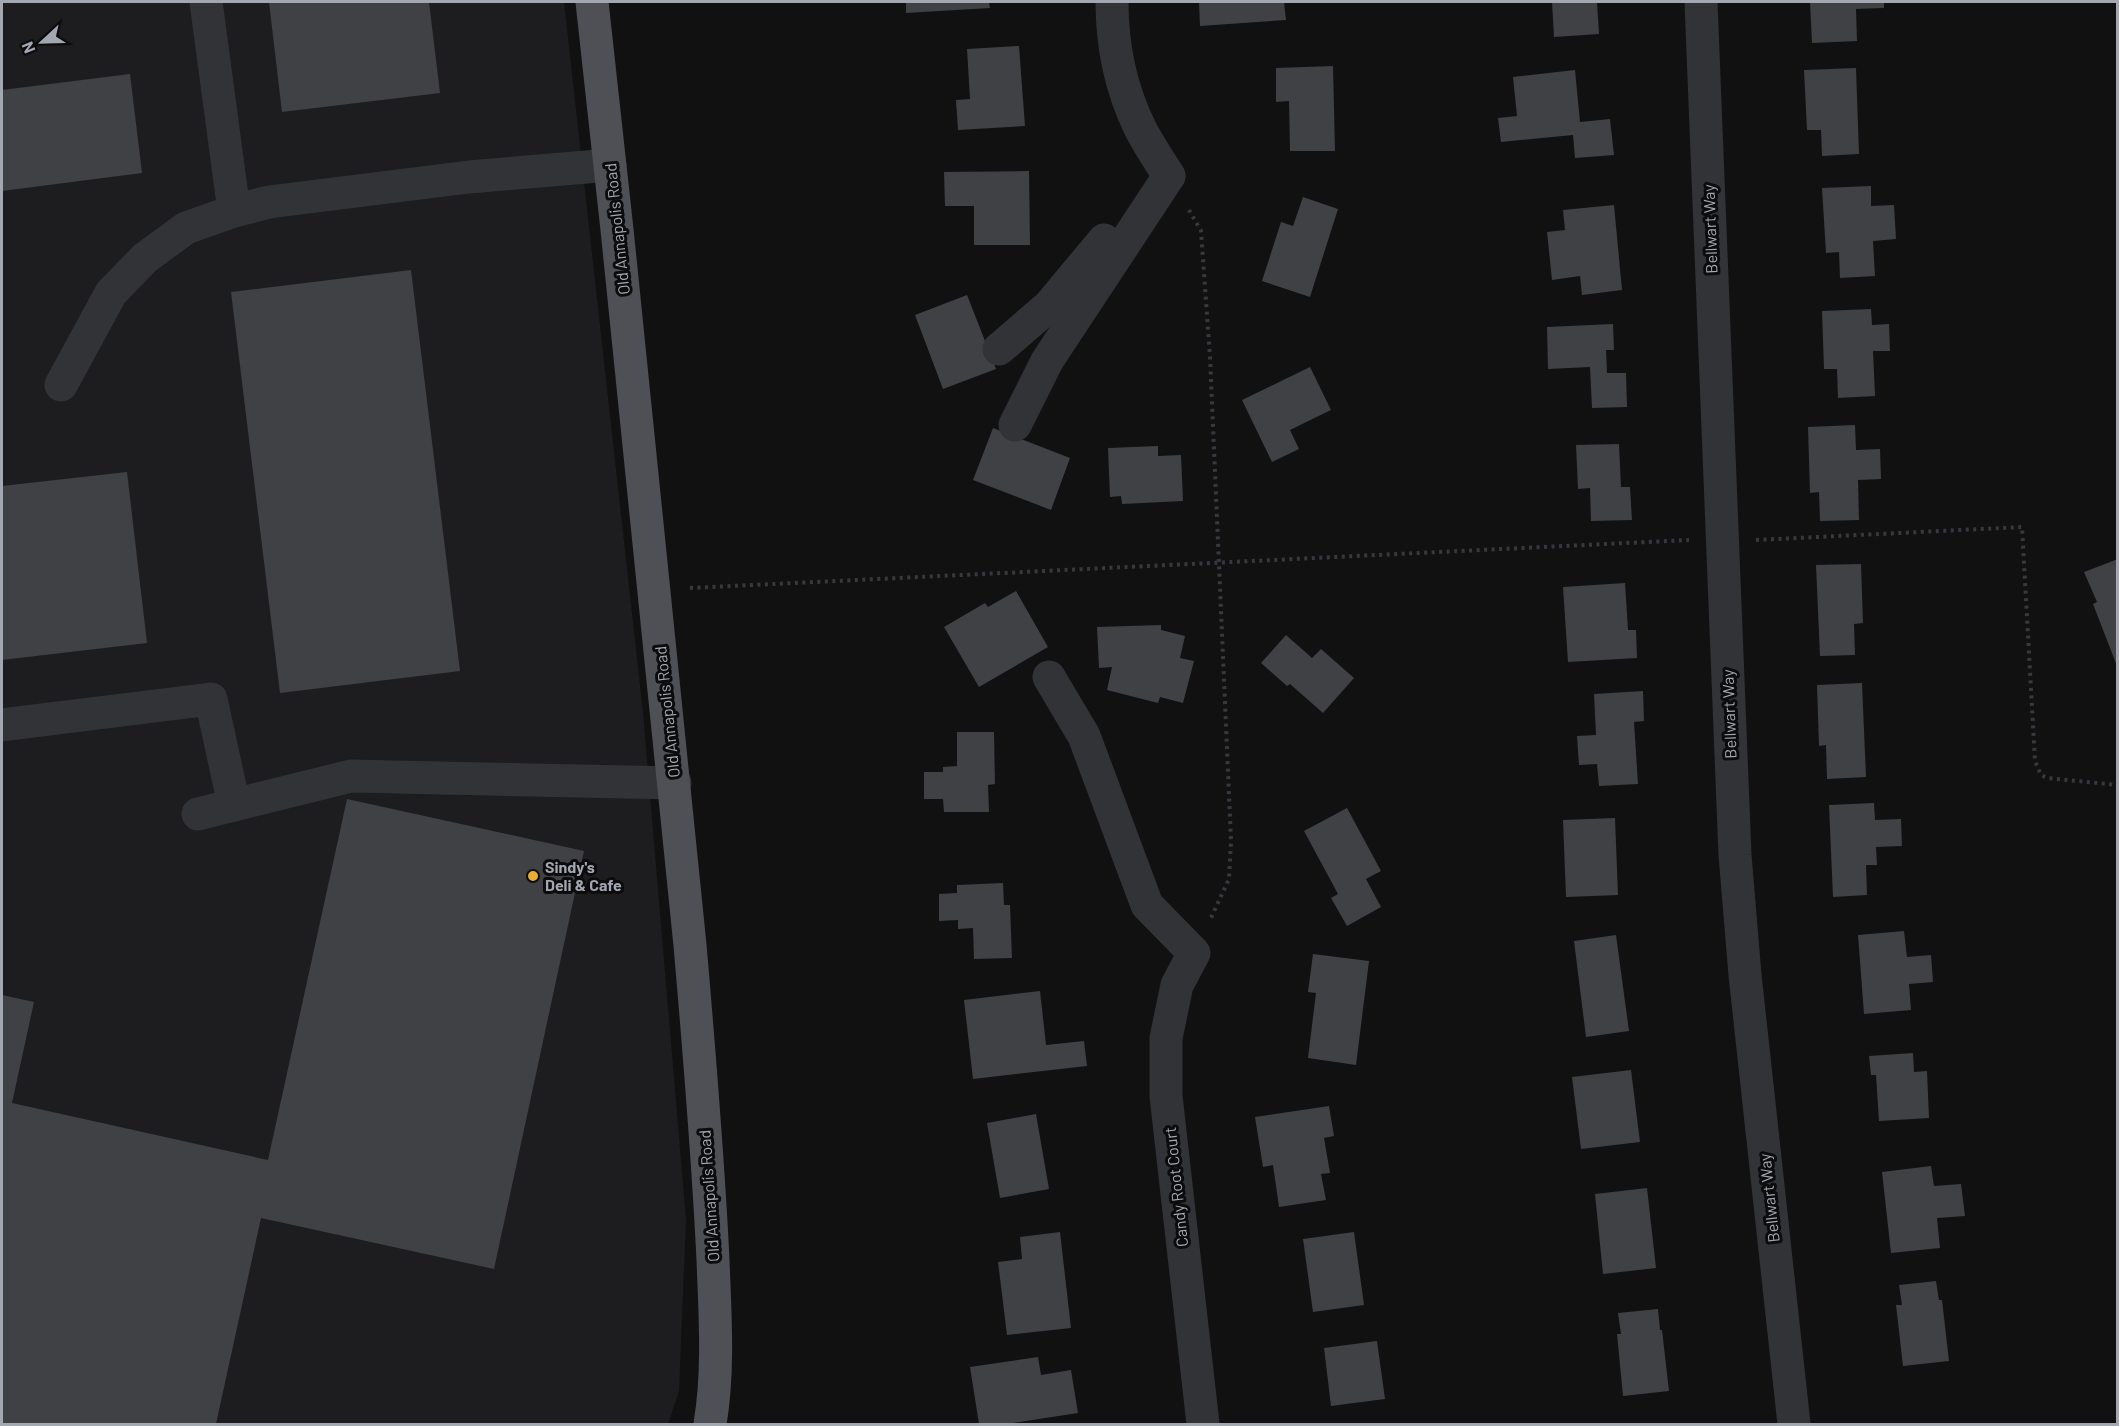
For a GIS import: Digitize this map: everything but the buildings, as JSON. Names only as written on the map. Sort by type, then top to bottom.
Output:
[{"type":"main road","name":"Old Annapolis Road","points":[[592,2],[675,783],[695,1007],[711,1214],[715,1330],[710,1425]]},
{"type":"street","points":[[206,2],[234,211]]},
{"type":"street","points":[[1112,2],[1112,23],[1121,76],[1140,128],[1169,176]]},
{"type":"street","name":"Bellwart Way","points":[[1701,2],[1735,855],[1745,975],[1794,1425]]},
{"type":"street","points":[[61,385],[111,293],[145,258],[186,228],[268,202],[469,177],[610,165]]},
{"type":"street","points":[[999,349],[1050,306],[1119,220],[1169,176]]},
{"type":"street","points":[[1015,426],[1047,361],[1169,176]]},
{"type":"street","points":[[1049,676],[1084,736],[1147,905],[1194,953]]},
{"type":"street","points":[[2,725],[211,699],[234,805]]},
{"type":"street","points":[[198,814],[351,776],[675,783]]},
{"type":"street","name":"Candy Root Court","points":[[1194,953],[1177,985],[1167,1038],[1166,1096],[1203,1425]]},
{"type":"path","points":[[1169,176],[1201,231],[1210,357],[1231,841],[1229,879],[1194,953]]},
{"type":"path","points":[[655,590],[1219,562]]},
{"type":"shaded area","points":[[2,2],[564,2],[643,712],[686,1220],[679,1391],[668,1424],[2,1424]]},
{"type":"place","name":"Sindy's Deli & Cafe","points":[[533,876]]}]
